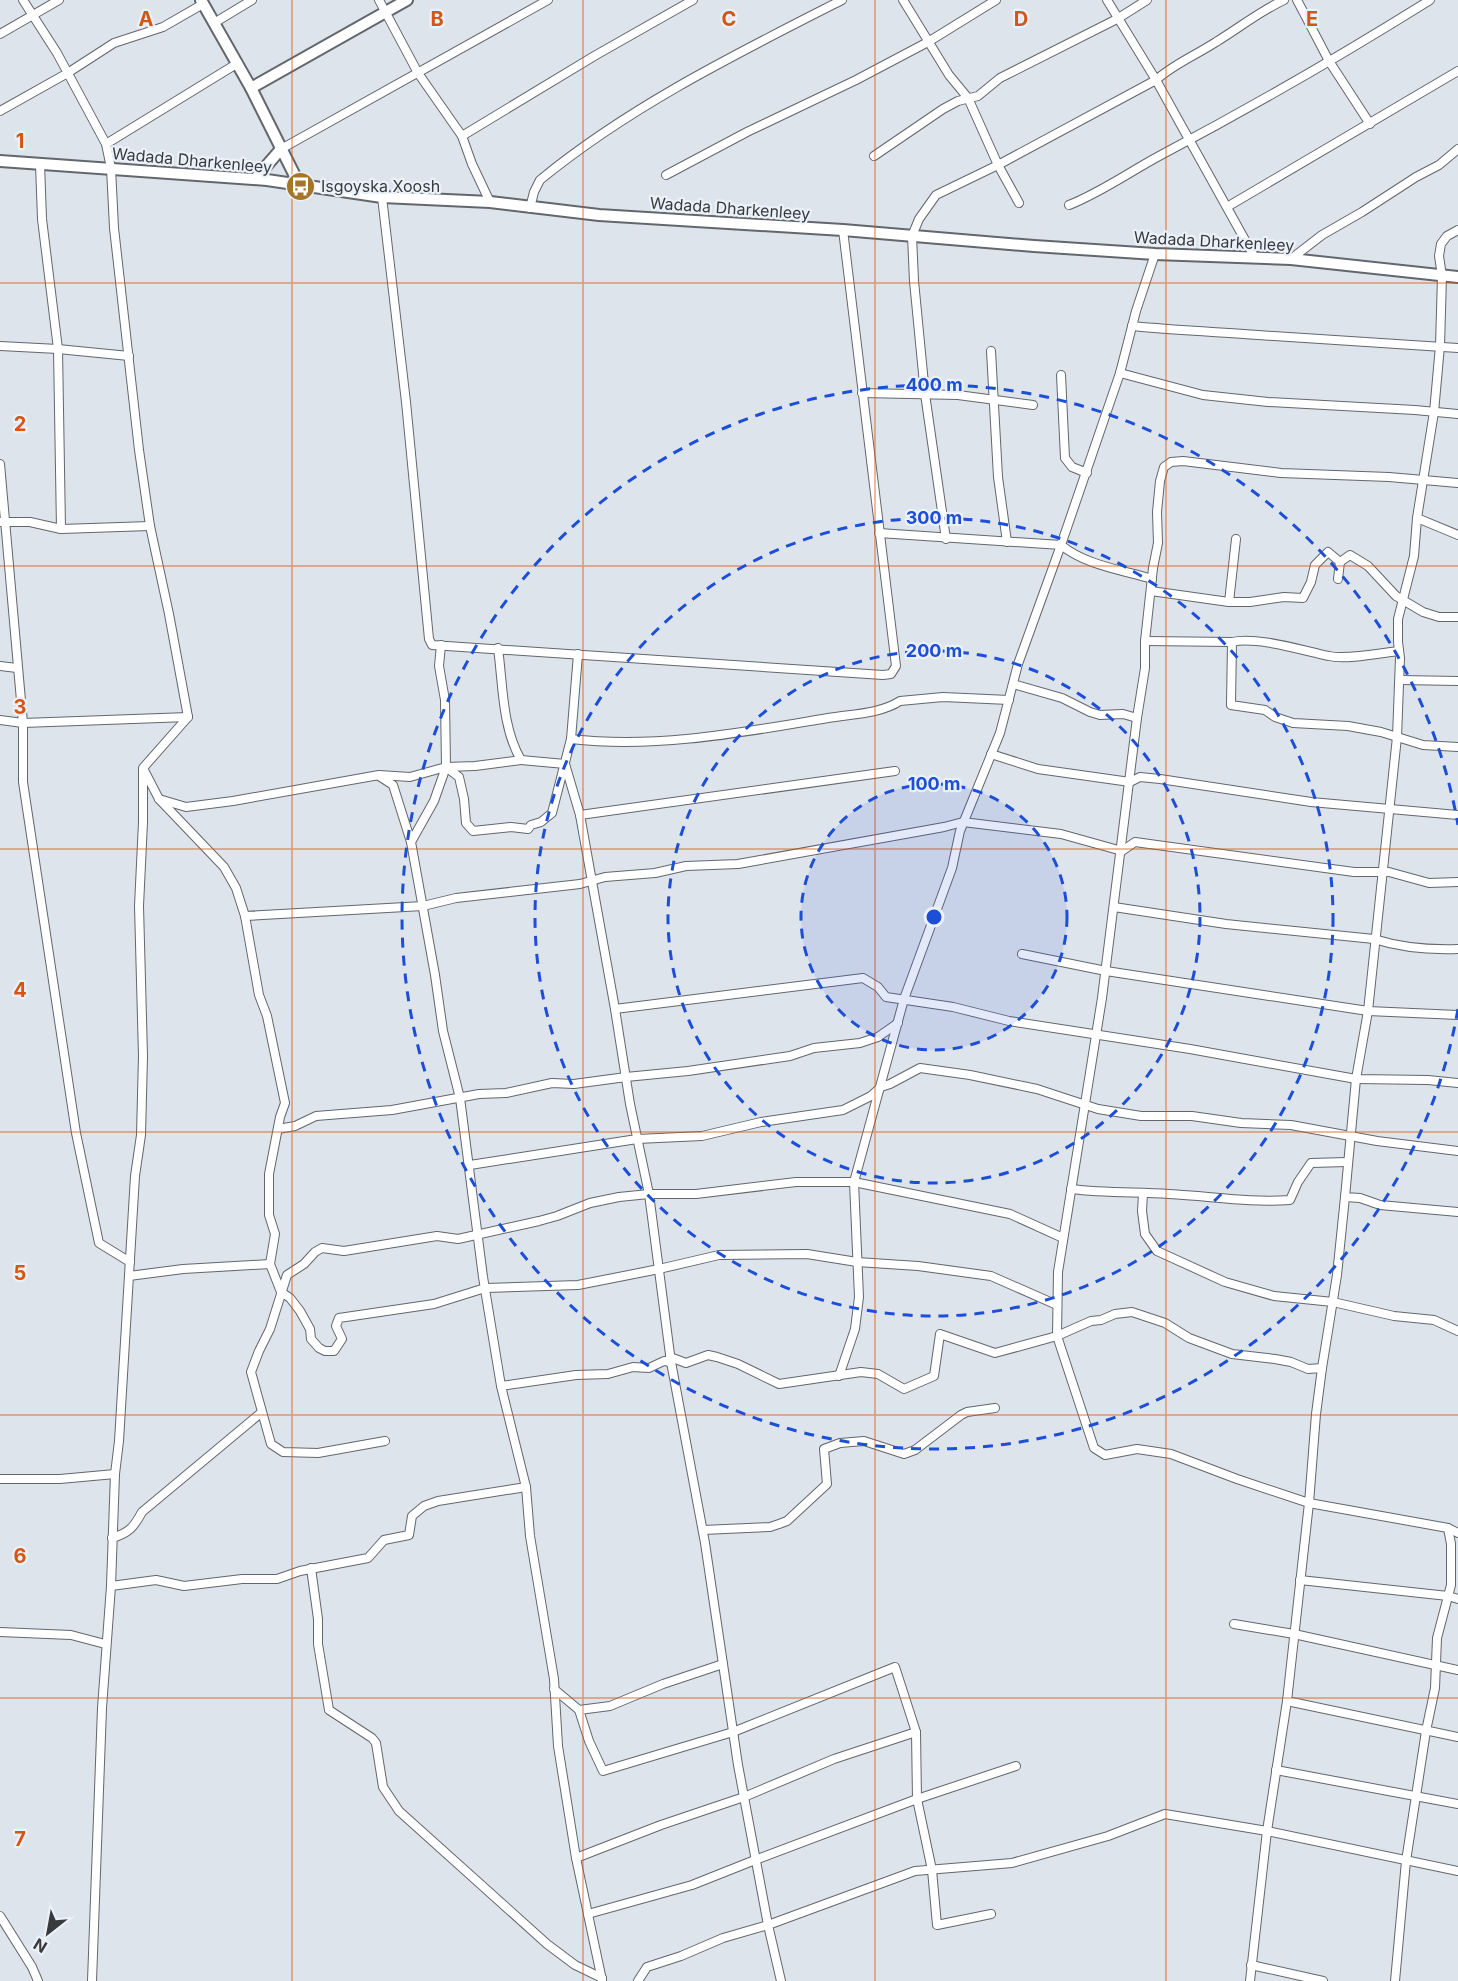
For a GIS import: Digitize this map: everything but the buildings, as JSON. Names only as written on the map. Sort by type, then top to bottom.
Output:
[{"type":"main road","points":[[251,88],[407,0]]},
{"type":"main road","points":[[202,2],[238,63],[300,186]]},
{"type":"main road","points":[[255,179],[281,149]]},
{"type":"main road","name":"Wadada Dharkenleey","points":[[0,161],[255,179],[382,197],[490,202],[598,215],[843,230],[1155,254],[1291,259],[1458,277]]},
{"type":"street","points":[[23,0],[57,53],[66,74],[106,144],[111,168],[114,228],[139,450],[150,526],[188,717]]},
{"type":"street","points":[[0,34],[59,0]]},
{"type":"street","points":[[214,23],[252,0]]},
{"type":"street","points":[[379,0],[418,73],[462,136],[490,202]]},
{"type":"street","points":[[281,149],[548,0]]},
{"type":"street","points":[[462,136],[596,55],[693,0]]},
{"type":"street","points":[[530,208],[540,180],[624,120],[741,51],[842,0]]},
{"type":"street","points":[[903,0],[949,75],[968,98],[998,165],[1019,203]]},
{"type":"street","points":[[666,175],[928,42],[996,0]]},
{"type":"street","points":[[1107,0],[1156,80],[1255,258]]},
{"type":"street","points":[[874,156],[943,109],[978,96],[1000,78],[1117,19],[1147,0]]},
{"type":"street","points":[[946,539],[925,394],[912,236],[923,212],[936,195],[998,165],[1156,80],[1167,69],[1216,42],[1255,15],[1284,0]]},
{"type":"street","points":[[1297,0],[1329,61],[1370,124]]},
{"type":"street","points":[[1069,205],[1086,199],[1125,174],[1329,61],[1430,0]]},
{"type":"street","points":[[0,111],[66,74],[114,43],[163,27],[202,2]]},
{"type":"street","points":[[106,144],[238,63]]},
{"type":"street","points":[[1227,207],[1458,71]]},
{"type":"street","points":[[1291,259],[1322,235],[1439,165],[1458,149]]},
{"type":"street","points":[[40,164],[42,219],[58,349],[61,530]]},
{"type":"street","points":[[382,197],[406,402],[429,639],[432,645],[683,663],[891,674],[896,666],[843,230]]},
{"type":"street","points":[[1250,1981],[1267,1831],[1287,1701],[1309,1503],[1316,1414],[1333,1302],[1347,1162],[1352,1136],[1356,1079],[1368,1011],[1397,737],[1400,681],[1398,619],[1414,556],[1417,518],[1434,412],[1440,346],[1442,276],[1438,256],[1441,244],[1447,236],[1458,230]]},
{"type":"street","points":[[838,1376],[855,1329],[859,1298],[854,1182],[904,999],[952,868],[957,839],[991,754],[1013,684],[1087,473],[1120,373],[1155,254]]},
{"type":"street","points":[[1132,326],[1206,333],[1229,332],[1458,348]]},
{"type":"street","points":[[0,346],[129,356]]},
{"type":"street","points":[[992,351],[998,477],[1007,542]]},
{"type":"street","points":[[1120,373],[1203,395],[1269,402],[1458,414]]},
{"type":"street","points":[[1061,375],[1065,458],[1072,467],[1087,473]]},
{"type":"street","points":[[862,393],[925,394],[994,399],[1033,405]]},
{"type":"street","points":[[1458,483],[1423,479],[1281,473],[1217,464],[1171,462],[1164,467],[1160,481],[1157,512],[1158,543],[1152,579],[1145,668],[1122,851],[1106,971],[1058,1272],[1057,1305],[1057,1336],[1094,1448],[1105,1455],[1137,1449],[1171,1454],[1309,1503],[1448,1528],[1458,1533]]},
{"type":"street","points":[[0,464],[3,522],[23,723],[23,782],[76,1133],[99,1243],[130,1262]]},
{"type":"street","points":[[1417,518],[1458,534]]},
{"type":"street","points":[[3,522],[30,522],[61,530],[150,526]]},
{"type":"street","points":[[879,533],[1061,545],[1103,566],[1152,579]]},
{"type":"street","points":[[1229,602],[1236,539]]},
{"type":"street","points":[[1151,591],[1229,602],[1250,602],[1284,597],[1303,598],[1311,582],[1315,565],[1322,557],[1328,552],[1340,562]]},
{"type":"street","points":[[1338,579],[1340,562],[1350,555],[1374,572],[1396,596],[1423,612],[1439,617],[1458,617]]},
{"type":"street","points":[[1146,641],[1232,642],[1240,640],[1314,651],[1331,657],[1399,651]]},
{"type":"street","points":[[1232,642],[1232,705],[1265,710],[1275,717],[1293,723],[1348,726],[1381,732],[1423,746],[1458,747]]},
{"type":"street","points":[[411,842],[434,801],[446,766],[445,700],[439,666],[441,645]]},
{"type":"street","points":[[498,648],[509,733],[521,760]]},
{"type":"street","points":[[446,766],[459,777],[466,823],[473,831],[511,827],[528,829],[552,813],[572,739],[578,654]]},
{"type":"street","points":[[0,666],[17,668]]},
{"type":"street","points":[[1400,681],[1458,681]]},
{"type":"street","points":[[1013,684],[1062,698],[1100,715],[1123,714],[1137,718]]},
{"type":"street","points":[[572,739],[596,742],[723,735],[772,729],[858,713],[894,705],[900,701],[943,697],[1009,700]]},
{"type":"street","points":[[0,720],[23,723],[188,717]]},
{"type":"street","points":[[92,1981],[105,1644],[111,1586],[115,1474],[119,1442],[135,1176],[141,1135],[143,1056],[139,906],[143,768],[188,717]]},
{"type":"street","points":[[991,754],[1038,769],[1130,782],[1140,777],[1161,779],[1311,802],[1458,815]]},
{"type":"street","points":[[159,799],[186,807],[379,775],[410,777],[446,766],[475,766],[521,760],[565,764]]},
{"type":"street","points":[[565,764],[580,815],[637,1139],[649,1194],[671,1359],[703,1530],[733,1732],[755,1860],[781,1981]]},
{"type":"street","points":[[143,768],[159,799],[224,867],[236,888],[245,916],[259,994],[267,1016],[285,1103],[269,1174],[269,1215],[275,1234],[270,1264],[281,1292],[290,1298],[300,1311],[310,1329],[311,1339],[319,1348],[334,1351],[342,1339],[336,1326],[339,1318],[434,1304],[485,1288],[578,1285],[719,1255],[807,1254],[857,1262],[918,1266],[991,1276],[1057,1305]]},
{"type":"street","points":[[580,815],[895,771]]},
{"type":"street","points":[[379,775],[393,785],[411,842],[443,1031],[460,1098],[485,1288],[501,1386],[526,1487],[530,1536],[554,1689],[558,1746],[576,1858],[602,1979]]},
{"type":"street","points":[[245,916],[423,906],[466,897],[592,882],[686,866],[738,864],[963,822],[1062,834],[1122,851]]},
{"type":"street","points":[[1122,851],[1135,842],[1354,872],[1382,871],[1429,884],[1458,882]]},
{"type":"street","points":[[1114,907],[1226,924],[1374,939],[1397,946],[1429,950],[1458,949]]},
{"type":"street","points":[[1022,954],[1106,971],[1368,1011],[1458,1015]]},
{"type":"street","points":[[615,1009],[863,978],[878,987],[886,997],[953,1007],[1009,1021],[1201,1051],[1356,1079],[1428,1080],[1458,1083]]},
{"type":"street","points":[[278,1130],[295,1126],[316,1116],[392,1110],[479,1094],[506,1093],[552,1083],[574,1084],[790,1056],[814,1048],[860,1043],[878,1037],[898,1023]]},
{"type":"street","points":[[470,1165],[637,1139],[702,1136],[761,1122],[843,1110],[871,1096],[881,1087],[920,1068],[931,1068],[1037,1089],[1098,1109],[1141,1116],[1192,1116],[1241,1123],[1291,1125],[1377,1141],[1458,1150]]},
{"type":"street","points":[[1071,1189],[1105,1194],[1170,1194],[1228,1200],[1290,1200],[1298,1182],[1311,1163],[1347,1162]]},
{"type":"street","points":[[385,1441],[318,1453],[283,1452],[272,1444],[251,1372],[270,1329],[287,1275],[322,1248],[344,1251],[370,1249],[437,1236],[458,1239],[558,1216],[590,1203],[649,1194],[696,1194],[796,1182],[854,1182],[1010,1214],[1063,1238]]},
{"type":"street","points":[[1143,1194],[1142,1211],[1145,1234],[1157,1251],[1225,1282],[1274,1296],[1333,1302],[1394,1316],[1434,1320],[1458,1331]]},
{"type":"street","points":[[1345,1197],[1380,1205],[1458,1212]]},
{"type":"street","points":[[129,1276],[183,1269],[270,1264]]},
{"type":"street","points":[[501,1386],[576,1375],[608,1374],[633,1367],[649,1368],[671,1359],[686,1363],[708,1355],[779,1384],[861,1372],[878,1374],[904,1389],[934,1376],[940,1334],[995,1353],[1057,1336],[1091,1321],[1132,1312],[1165,1323],[1189,1338],[1232,1354],[1292,1362],[1308,1369],[1322,1368]]},
{"type":"street","points":[[703,1530],[770,1527],[787,1521],[827,1484],[824,1449],[840,1443],[864,1441],[904,1454],[915,1450],[961,1415],[995,1408]]},
{"type":"street","points":[[112,1538],[125,1534],[134,1527],[142,1512],[262,1412]]},
{"type":"street","points":[[0,1479],[60,1479],[115,1474]]},
{"type":"street","points":[[111,1586],[156,1580],[184,1586],[242,1579],[277,1579],[311,1568],[368,1558],[384,1540],[409,1535],[412,1516],[424,1506],[449,1499],[526,1487]]},
{"type":"street","points":[[1395,1981],[1406,1861],[1435,1688],[1437,1638],[1451,1585],[1451,1544],[1448,1528]]},
{"type":"street","points":[[311,1568],[318,1619],[318,1644],[329,1710],[372,1738],[375,1743],[383,1787],[399,1811],[547,1944],[575,1965],[602,1979]]},
{"type":"street","points":[[1300,1580],[1458,1599]]},
{"type":"street","points":[[1234,1624],[1294,1634],[1458,1670]]},
{"type":"street","points":[[0,1632],[71,1635],[105,1644]]},
{"type":"street","points":[[579,1710],[610,1706],[663,1684],[723,1664]]},
{"type":"street","points":[[554,1689],[579,1710],[589,1741],[603,1771],[733,1732],[896,1667],[916,1732],[917,1799],[932,1870],[937,1925],[991,1914]]},
{"type":"street","points":[[1287,1701],[1458,1737]]},
{"type":"street","points":[[576,1858],[661,1825],[744,1797],[834,1759],[916,1732]]},
{"type":"street","points":[[588,1914],[692,1885],[917,1799],[1016,1766]]},
{"type":"street","points":[[1276,1770],[1458,1804]]},
{"type":"street","points":[[638,1981],[647,1967],[915,1871],[1012,1863],[1108,1836],[1165,1814],[1267,1831],[1458,1871]]},
{"type":"street","points":[[0,1916],[32,1967],[38,1981]]},
{"type":"street","points":[[1251,1965],[1323,1981]]},
{"type":"place","name":"Isgoyska Xoosh","points":[[300,186]]}]
